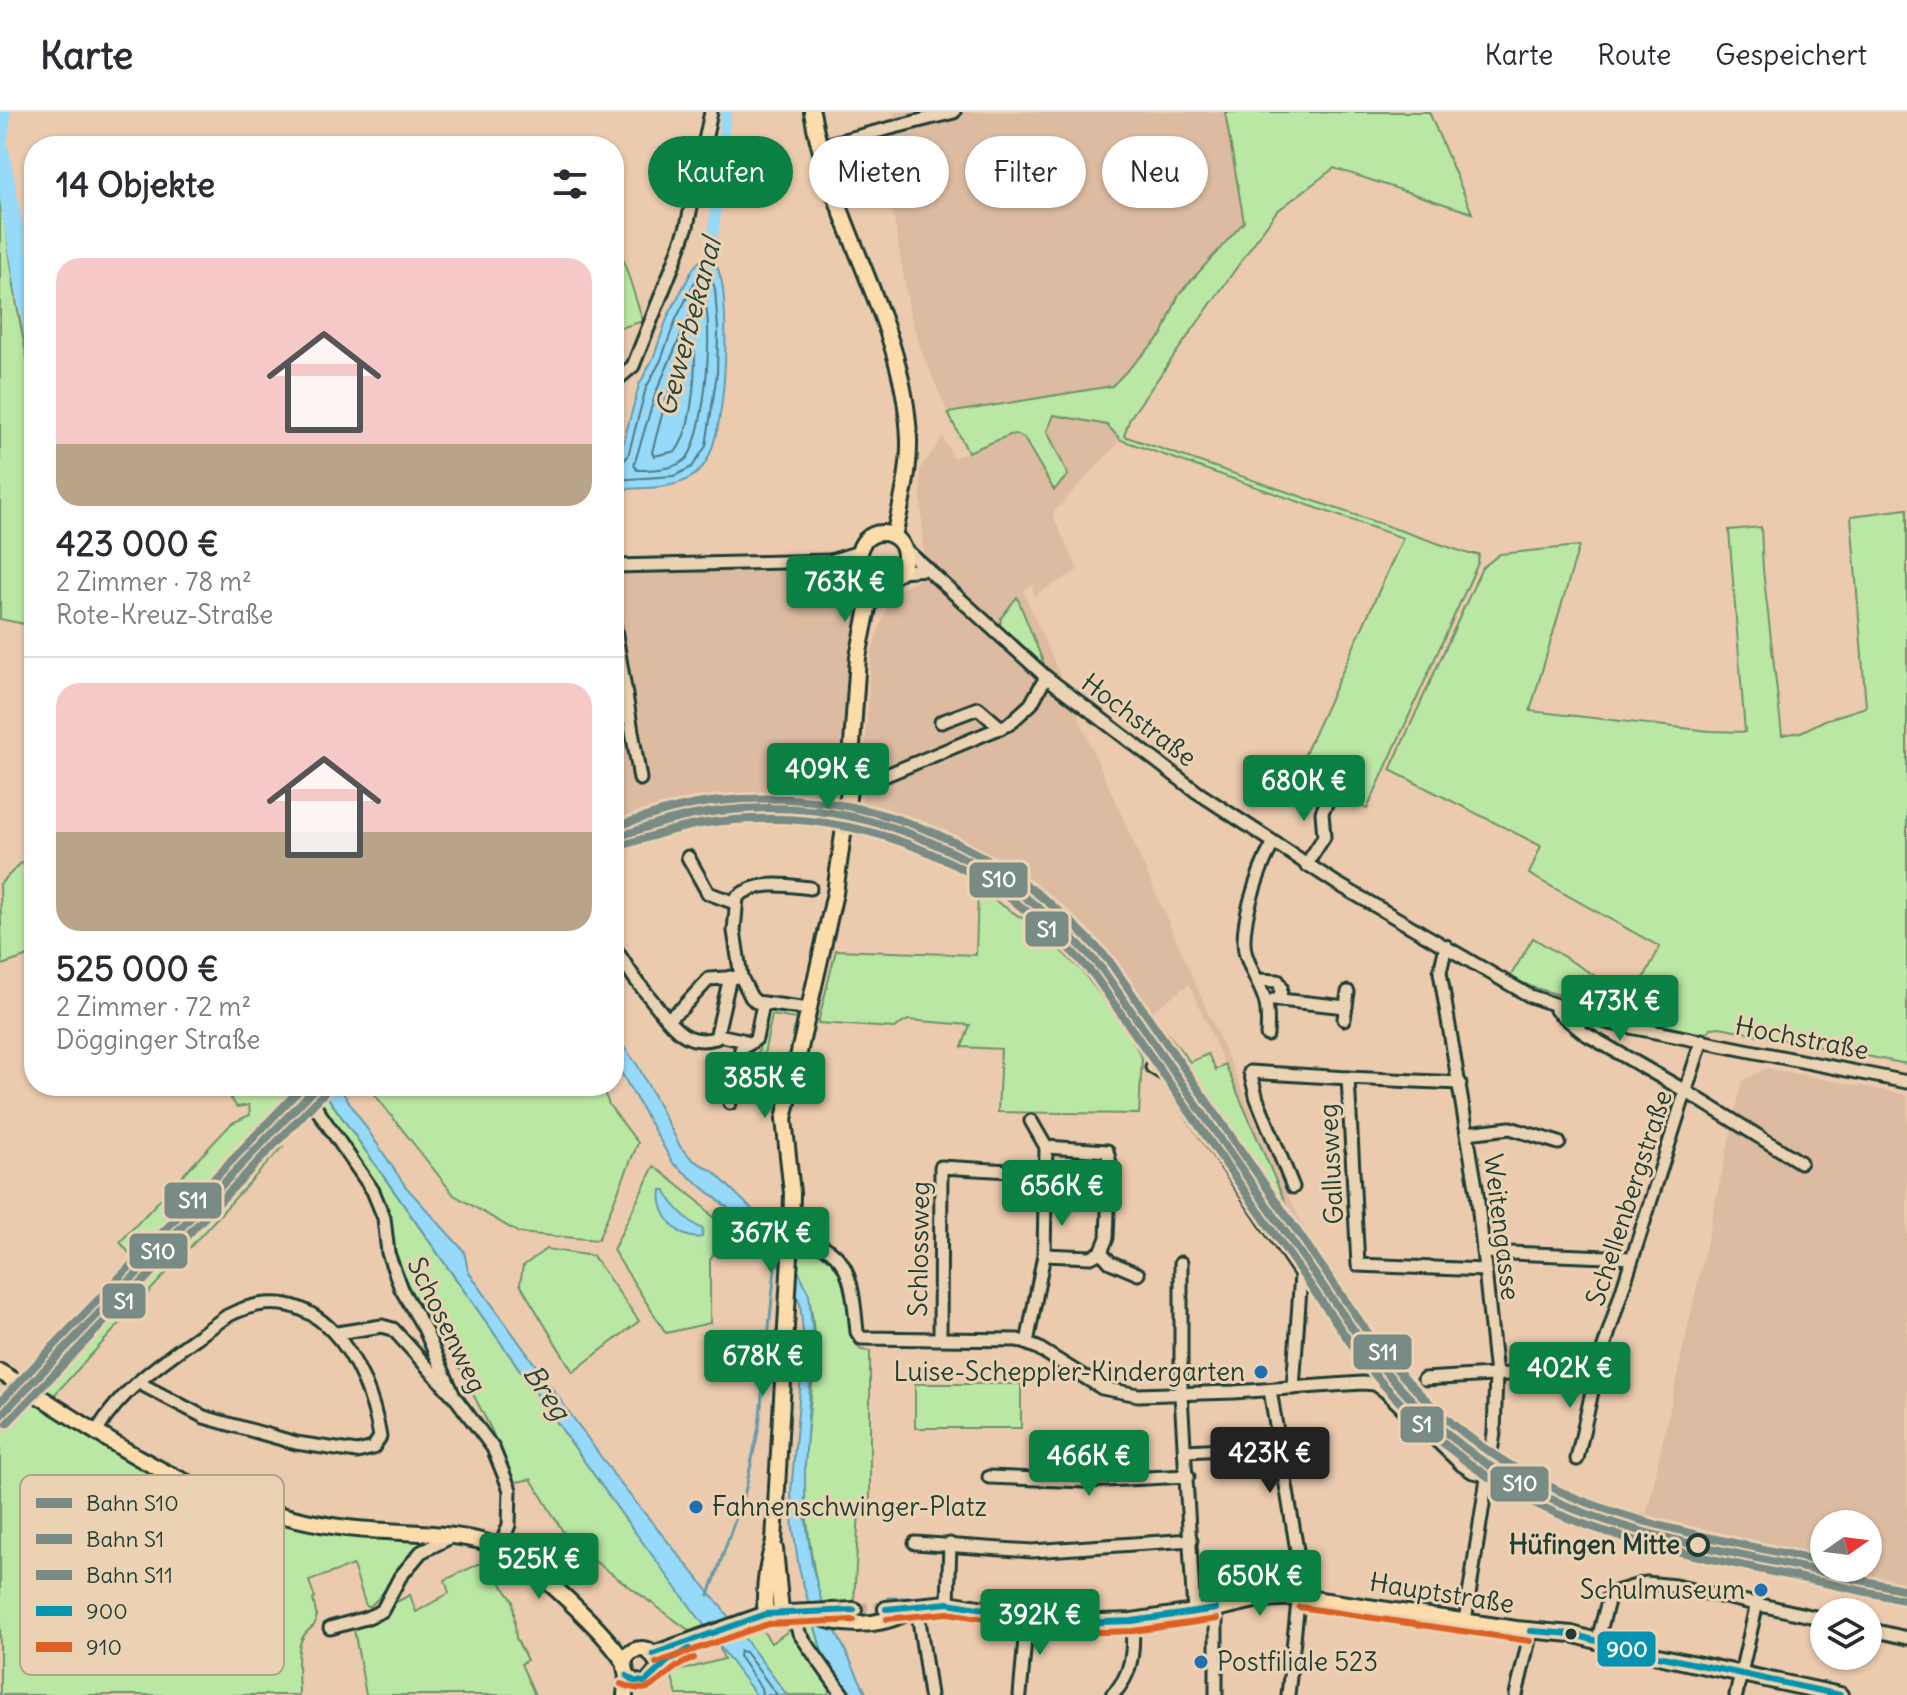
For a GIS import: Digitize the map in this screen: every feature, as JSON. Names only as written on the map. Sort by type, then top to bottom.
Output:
[{"type":"main road","points":[[812,112],[818,136]]},
{"type":"main road","points":[[653,1654],[749,1619],[790,1612],[767,1575],[774,1541],[789,1296],[792,1193],[784,1119],[837,879],[849,790],[858,657],[868,608],[884,579],[900,571],[905,560],[892,539],[909,443],[901,378],[842,208]]},
{"type":"main road","points":[[868,608],[862,564],[866,538],[892,539]]},
{"type":"main road","points":[[862,564],[884,579]]},
{"type":"main road","points":[[0,1372],[173,1475]]},
{"type":"main road","points":[[284,1515],[353,1529],[451,1537],[500,1547],[536,1573],[598,1628],[636,1649],[648,1650],[653,1654],[658,1669]]},
{"type":"main road","name":"Hauptstraße","points":[[886,1609],[948,1603],[1070,1623],[1132,1621],[1216,1609],[1259,1599],[1300,1597],[1531,1631],[1560,1632],[1840,1695]]},
{"type":"main road","name":"Hauptstraße","points":[[790,1612],[819,1618],[844,1614],[859,1624],[887,1621],[917,1606]]},
{"type":"main road","points":[[598,1628],[639,1689],[654,1677],[658,1669],[711,1634]]},
{"type":"main road","points":[[625,1695],[626,1669],[630,1653],[636,1649]]},
{"type":"street","points":[[624,374],[633,366],[683,239],[704,155],[711,112]]},
{"type":"street","points":[[859,136],[954,112]]},
{"type":"street","name":"Hochstraße","points":[[892,539],[1046,677],[1126,740],[1306,865],[1530,996],[1610,1023],[1907,1082]]},
{"type":"street","points":[[624,566],[830,561],[862,564]]},
{"type":"street","points":[[900,571],[928,569]]},
{"type":"street","points":[[884,776],[1001,728],[1022,715],[1046,677]]},
{"type":"street","points":[[624,684],[640,779]]},
{"type":"street","points":[[941,722],[978,708],[1001,728]]},
{"type":"street","points":[[624,716],[629,715]]},
{"type":"street","points":[[1306,865],[1324,837],[1322,812],[1330,796]]},
{"type":"street","points":[[1267,1035],[1267,999],[1246,957],[1243,936],[1265,858],[1273,844]]},
{"type":"street","points":[[688,857],[708,893],[735,903]]},
{"type":"street","points":[[624,962],[678,1033],[690,1039],[711,1040],[718,1035],[735,977],[735,903],[743,892],[764,885],[810,888]]},
{"type":"street","name":"Weitengasse","points":[[1446,946],[1440,972],[1467,1133],[1496,1375],[1494,1433],[1465,1621]]},
{"type":"street","points":[[735,977],[751,997],[763,1004],[809,1009]]},
{"type":"street","points":[[667,1019],[709,979],[735,977]]},
{"type":"street","points":[[1258,980],[1278,981],[1280,1000]]},
{"type":"street","points":[[1267,999],[1345,1013],[1348,992]]},
{"type":"street","points":[[730,1103],[741,1049],[756,1039],[763,1004]]},
{"type":"street","name":"Hochstraße","points":[[1549,1004],[1584,1033],[1800,1162]]},
{"type":"street","points":[[718,1035],[749,1044]]},
{"type":"street","name":"Schellenbergstraße","points":[[1577,1459],[1597,1369],[1702,1040]]},
{"type":"street","points":[[1152,1067],[1167,1076],[1301,1274],[1293,1388]]},
{"type":"street","name":"Gallusweg","points":[[1293,1187],[1257,1099],[1250,1072],[1460,1083]]},
{"type":"street","name":"Gallusweg","points":[[1348,1078],[1358,1265],[1485,1270]]},
{"type":"street","name":"Schosenweg","points":[[308,1096],[373,1191],[384,1218],[388,1253],[401,1289],[424,1328],[454,1396],[493,1448],[510,1490],[509,1525],[500,1547]]},
{"type":"street","points":[[1027,1343],[1044,1255],[1046,1147],[1031,1121]]},
{"type":"street","name":"Weitengasse","points":[[1467,1133],[1510,1128],[1559,1143]]},
{"type":"street","points":[[1044,1255],[1091,1257],[1101,1252],[1107,1238],[1110,1163],[1107,1151],[1046,1147]]},
{"type":"street","name":"Schlossweg","points":[[940,1338],[941,1167],[1044,1173]]},
{"type":"street","points":[[791,1238],[826,1246],[836,1253],[852,1287],[857,1332],[861,1338],[1008,1339],[1027,1343],[1102,1388],[1138,1395],[1375,1384],[1462,1465],[1473,1472],[1488,1475]]},
{"type":"street","points":[[1101,1252],[1110,1262],[1138,1274]]},
{"type":"street","points":[[1483,1252],[1632,1258]]},
{"type":"street","points":[[1181,1263],[1181,1395],[1194,1612]]},
{"type":"street","points":[[97,1431],[139,1383],[238,1311],[276,1304],[298,1308],[319,1318],[337,1333],[371,1395],[380,1437],[373,1448],[357,1452],[296,1443],[204,1417],[139,1383]]},
{"type":"street","points":[[337,1333],[382,1326],[393,1329],[454,1396]]},
{"type":"street","points":[[1424,1379],[1597,1369]]},
{"type":"street","points":[[1270,1390],[1301,1574],[1288,1695]]},
{"type":"street","points":[[1186,1451],[1280,1446]]},
{"type":"street","points":[[989,1477],[1084,1481],[1188,1476]]},
{"type":"street","points":[[330,1628],[382,1611],[400,1577],[421,1552],[451,1537]]},
{"type":"street","points":[[915,1543],[1032,1551],[1191,1540]]},
{"type":"street","points":[[948,1603],[950,1544]]},
{"type":"street","points":[[1598,1639],[1609,1597],[1633,1585],[1656,1583],[1810,1616]]},
{"type":"street","points":[[1736,1695],[1757,1603]]},
{"type":"street","points":[[917,1606],[930,1695]]},
{"type":"street","points":[[1216,1609],[1216,1695]]},
{"type":"street","points":[[790,1612],[799,1633],[843,1695]]},
{"type":"street","points":[[1020,1695],[1027,1617]]},
{"type":"street","points":[[1112,1695],[1129,1674],[1132,1621]]},
{"type":"street","points":[[1516,1695],[1531,1631]]},
{"type":"street","points":[[1882,1632],[1907,1638]]},
{"type":"shaded area","points":[[894,112],[1225,112],[1244,222],[1179,294],[1162,335],[1112,386],[948,413],[921,350],[910,314],[892,208],[949,208],[949,136],[892,136]]},
{"type":"shaded area","points":[[1054,415],[1107,425],[1121,440],[1052,514],[1078,570],[1034,596],[1032,584],[1023,591],[1293,1206],[1335,1290],[1352,1320],[1390,1371],[1421,1405],[1471,1448],[1552,1489],[1596,1503],[1647,1513],[1742,1081],[1767,1068],[1907,1095],[1907,1599],[1829,1582],[1882,1582],[1882,1510],[1810,1510],[1810,1577],[1801,1574],[1801,1570],[1666,1541],[1604,1524],[1602,1527],[1535,1499],[1466,1456],[1401,1396],[1357,1343],[1103,977],[1051,922],[987,874],[911,837],[814,817],[767,814],[716,817],[655,829],[624,840],[624,566],[830,561],[831,572],[848,575],[857,582],[861,597],[853,638],[841,812],[861,816],[871,652],[892,593],[922,578],[927,557],[923,548],[920,469],[943,437],[953,458],[1016,434],[1024,438],[1054,489],[1068,475],[1047,431]],"holes":[[[1189,984],[1310,1258],[1143,1018]]]},
{"type":"shaded area","points":[[301,1096],[313,1096],[0,1422],[0,1409]]},
{"type":"green space","points":[[1225,112],[1429,112],[1472,213],[1334,168],[1276,212],[1130,418],[1124,436],[1469,554],[1479,554],[1478,563],[1367,809],[1340,796],[1347,780],[1303,758],[1403,538],[1121,440],[1107,425],[1054,415],[1047,431],[1068,475],[1054,490],[1024,438],[1010,435],[968,452],[948,413],[1112,386],[1162,335],[1179,294],[1244,222]]},
{"type":"green space","points":[[0,186],[24,342],[24,624],[0,619]]},
{"type":"green space","points":[[624,262],[643,321],[624,327]]},
{"type":"green space","points":[[1907,509],[1907,1064],[1720,1027],[1711,1028],[1704,1036],[1532,987],[1510,977],[1533,938],[1633,999],[1660,947],[1529,874],[1541,846],[1390,770],[1482,568],[1500,554],[1579,546],[1530,711],[1710,731],[1745,732],[1729,530],[1761,527],[1782,735],[1801,732],[1825,720],[1866,707],[1851,516]]},
{"type":"green space","points":[[1017,597],[1046,669],[1000,627],[1001,618]]},
{"type":"green space","points":[[24,863],[24,957],[2,965],[0,884]]},
{"type":"green space","points":[[978,890],[1036,927],[1081,970],[1126,1028],[1142,1058],[1139,1114],[998,1112],[1001,1049],[962,1047],[970,1025],[908,1020],[894,1028],[818,1023],[836,950],[976,955]]},
{"type":"green space","points":[[767,1011],[795,1015],[800,1022],[796,1037],[792,1036],[796,1019],[772,1015],[762,1064],[756,1063]]},
{"type":"green space","points":[[1163,1028],[1190,1062],[1208,1054],[1216,1070],[1225,1064],[1312,1264],[1153,1032]]},
{"type":"green space","points":[[229,1096],[301,1096],[139,1265],[120,1242],[232,1123],[250,1115],[249,1105],[237,1107]]},
{"type":"green space","points":[[327,1096],[623,1516],[706,1625],[690,1631],[570,1543],[531,1479],[511,1483],[492,1431],[436,1322],[429,1327],[395,1259],[390,1220],[313,1098]]},
{"type":"green space","points":[[376,1096],[606,1096],[638,1143],[598,1240],[519,1233],[454,1195]]},
{"type":"green space","points":[[273,1139],[283,1146],[45,1405],[167,1475],[20,1475],[20,1675],[284,1675],[284,1513],[422,1540],[422,1547],[406,1561],[370,1606],[366,1606],[353,1565],[309,1581],[315,1598],[316,1619],[300,1644],[299,1695],[0,1695],[0,1422]]},
{"type":"green space","points":[[654,1166],[699,1202],[727,1232],[710,1260],[710,1323],[666,1333],[613,1250]]},
{"type":"green space","points":[[546,1249],[593,1256],[639,1321],[573,1372],[520,1284],[523,1266]]},
{"type":"green space","points":[[806,1251],[826,1255],[838,1265],[845,1278],[853,1339],[861,1350],[870,1351],[870,1509],[859,1509],[854,1602],[821,1602],[808,1535],[805,1467],[814,1337],[806,1288],[795,1267],[799,1255]]},
{"type":"green space","points":[[915,1384],[1021,1384],[1021,1428],[915,1428]]},
{"type":"green space","points":[[485,1561],[489,1564],[487,1570],[491,1569],[513,1601],[516,1638],[527,1660],[521,1664],[535,1695],[366,1695],[353,1624],[410,1595],[416,1612],[449,1593],[445,1580]]},
{"type":"green space","points":[[814,1623],[822,1652],[840,1683],[826,1695],[677,1695],[671,1673],[724,1659],[718,1643],[760,1626],[771,1643],[790,1630]]},
{"type":"water","points":[[713,255],[723,290],[725,332],[720,415],[707,461],[696,474],[679,483],[624,489],[624,441],[639,385],[654,356],[668,316],[694,267]]},
{"type":"water","points":[[624,1047],[638,1066],[681,1148],[693,1160],[713,1171],[768,1225],[800,1274],[809,1294],[813,1338],[805,1513],[812,1565],[822,1603],[867,1695],[848,1695],[822,1652],[799,1568],[791,1493],[804,1342],[800,1303],[764,1241],[673,1163],[624,1077]]},
{"type":"water","points":[[327,1096],[345,1096],[406,1187],[464,1251],[468,1271],[619,1482],[719,1604],[787,1695],[756,1695],[623,1516]]},
{"type":"water","points":[[661,1190],[666,1190],[681,1212],[703,1229],[702,1237],[685,1235],[671,1224],[662,1208]]},
{"type":"waterway","name":"Breg","points":[[0,135],[2,112]]},
{"type":"waterway","name":"Gewerbekanal","points":[[710,265],[726,112]]},
{"type":"waterway","name":"Breg","points":[[0,150],[24,284]]},
{"type":"waterway","points":[[709,1595],[746,1488],[759,1426],[776,1259]]},
{"type":"waterway","points":[[888,1598],[910,1598]]},
{"type":"waterway","points":[[916,1598],[929,1598]]},
{"type":"tunnel","points":[[854,1610],[886,1609]]},
{"type":"rail line","name":"S11","points":[[624,824],[693,805],[777,799],[831,804],[884,815],[935,833],[983,857],[1028,887],[1071,922],[1110,962],[1377,1346],[1426,1400],[1475,1442],[1526,1474],[1578,1499],[1692,1534],[1810,1559]]},
{"type":"rail line","name":"S10","points":[[624,835],[693,815],[775,808],[829,813],[881,824],[930,842],[978,866],[1022,895],[1064,930],[1102,969],[1369,1352],[1411,1400],[1458,1443],[1523,1486],[1586,1514],[1685,1542],[1907,1590]]},
{"type":"rail line","name":"S1","points":[[624,845],[696,825],[777,819],[829,824],[879,835],[928,852],[973,875],[1016,903],[1057,937],[1094,975],[1361,1358],[1419,1422],[1463,1459],[1536,1504],[1612,1534],[1905,1600]]},
{"type":"rail line","name":"S11","points":[[0,1402],[293,1096]]},
{"type":"rail line","name":"S10","points":[[0,1416],[307,1096]]},
{"type":"rail line","name":"S1","points":[[7,1423],[321,1096]]},
{"type":"transit line","name":"900","points":[[886,1609],[948,1603],[1070,1623],[1132,1621],[1216,1609]]},
{"type":"transit line","name":"910","points":[[1299,1607],[1530,1641]]},
{"type":"transit line","name":"900","points":[[653,1654],[766,1614],[854,1610]]},
{"type":"transit line","name":"910","points":[[887,1619],[948,1613],[1070,1633],[1133,1631],[1217,1619]]},
{"type":"transit line","name":"910","points":[[656,1663],[768,1624],[854,1620]]},
{"type":"transit line","name":"900","points":[[1531,1631],[1572,1634],[1621,1648],[1840,1695]]},
{"type":"transit line","name":"900","points":[[627,1676],[634,1681],[645,1682],[668,1661],[689,1649]]},
{"type":"transit line","name":"910","points":[[621,1684],[644,1689],[694,1658]]},
{"type":"place","name":"Luise-Scheppler-Kindergarten","points":[[1261,1372]]},
{"type":"place","name":"Fahnenschwinger-Platz","points":[[696,1507]]},
{"type":"place","name":"Hüfingen Mitte","points":[[1698,1545]]},
{"type":"place","name":"Schulmuseum","points":[[1761,1590]]},
{"type":"place","name":"Postfiliale 523","points":[[1201,1662]]}]
